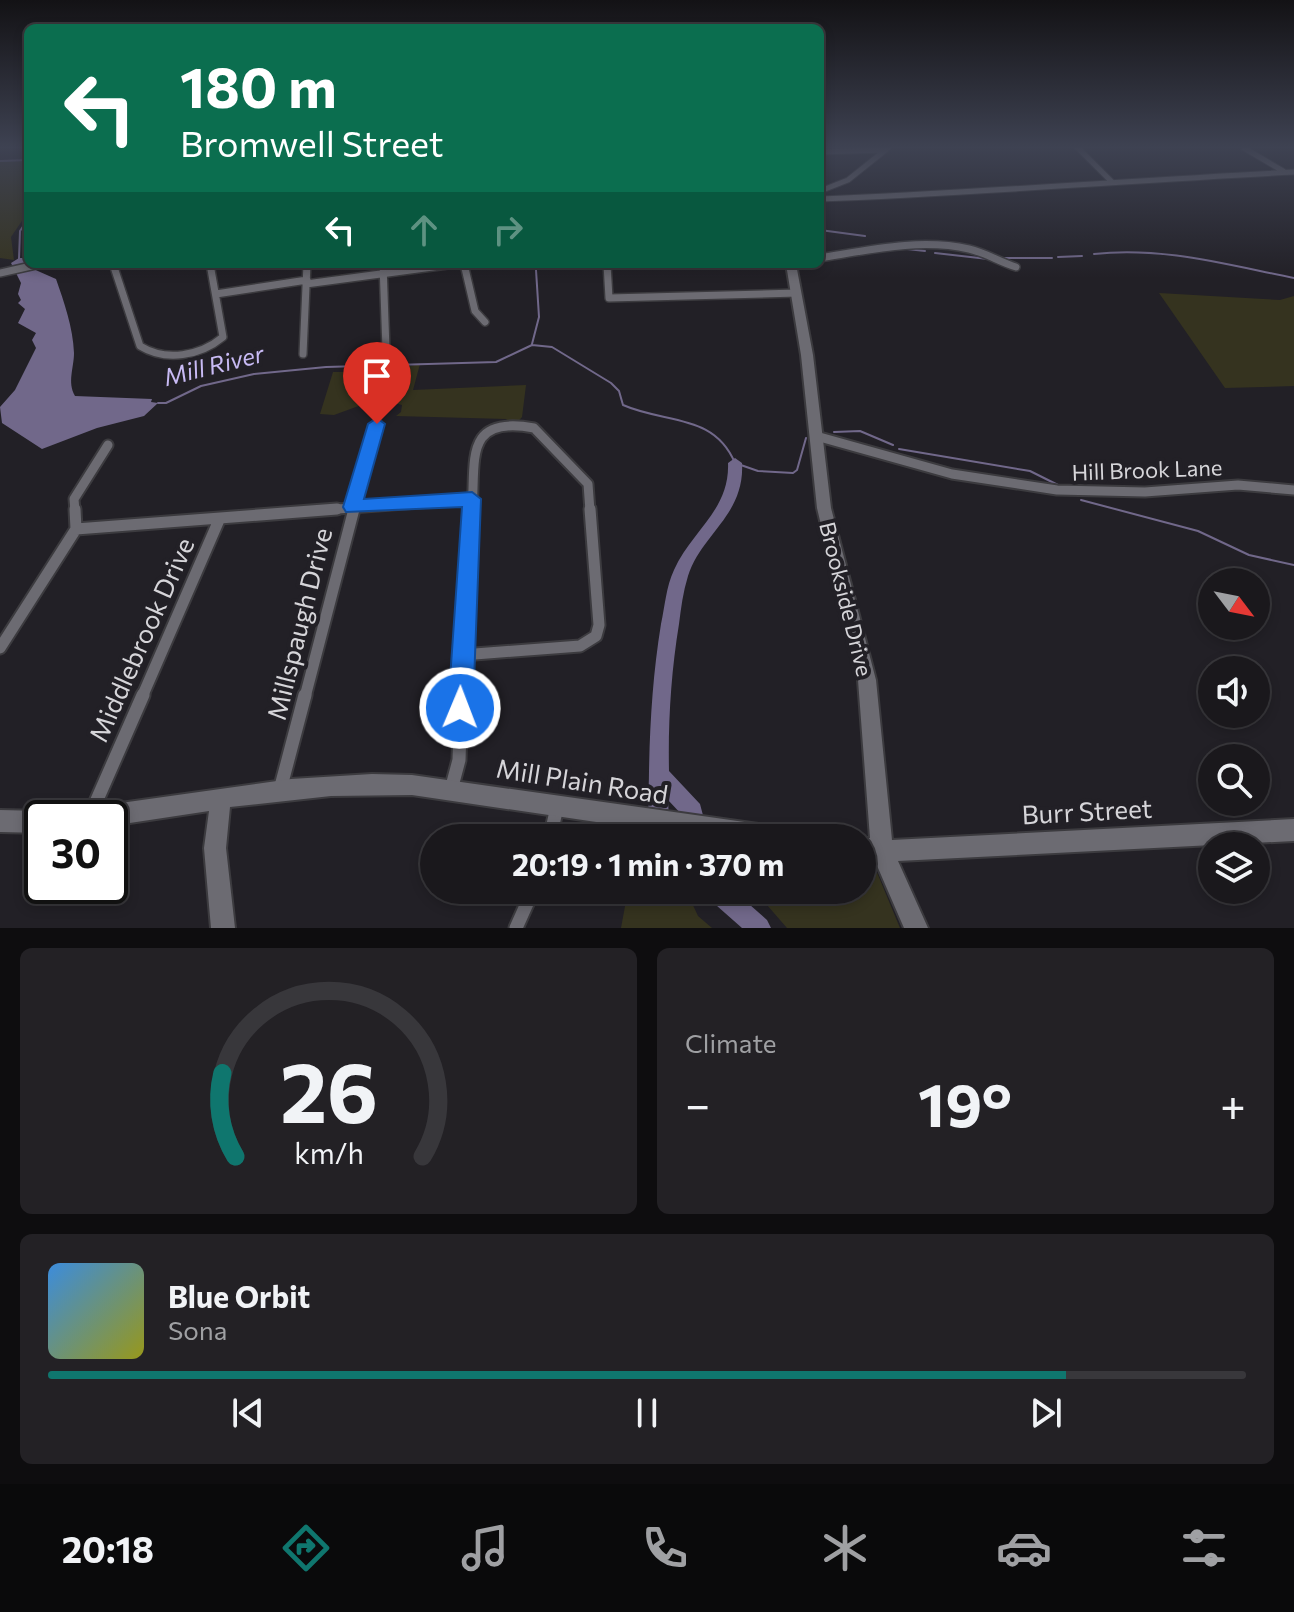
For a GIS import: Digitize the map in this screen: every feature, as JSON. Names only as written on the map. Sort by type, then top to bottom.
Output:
[{"type":"main road","name":"Brookside Drive","points":[[792,268],[824,508],[867,680],[871,824]]},
{"type":"main road","name":"Mill Plain Road","points":[[128,812],[280,790],[368,782],[451,790],[669,824]]},
{"type":"main road","points":[[221,799],[215,848],[223,928]]},
{"type":"main road","points":[[0,821],[24,822]]},
{"type":"main road","name":"Burr Street","points":[[876,850],[1294,830]]},
{"type":"main road","name":"Brookside Drive","points":[[876,857],[916,928]]},
{"type":"street","points":[[824,199],[1001,191]]},
{"type":"street","points":[[824,257],[875,249],[947,246],[971,250],[1016,267]]},
{"type":"street","points":[[2,272],[24,267]]},
{"type":"street","points":[[114,268],[140,346],[152,353],[188,352],[221,340],[224,334],[211,268]]},
{"type":"street","points":[[303,354],[307,268]]},
{"type":"street","points":[[216,294],[384,268],[386,350]]},
{"type":"street","points":[[465,268],[475,311],[485,322]]},
{"type":"street","points":[[607,268],[609,298],[797,293]]},
{"type":"street","name":"Millspaugh Drive","points":[[280,790],[377,424]]},
{"type":"street","points":[[451,790],[459,760],[462,655],[477,442],[483,432],[496,427],[534,428],[588,484],[599,625],[596,636],[586,645],[462,655]]},
{"type":"street","name":"Hill Brook Lane","points":[[816,436],[952,474],[1057,490],[1145,492],[1238,485],[1294,490]]},
{"type":"street","points":[[0,648],[76,529],[74,499],[108,445]]},
{"type":"street","points":[[219,520],[472,499]]},
{"type":"street","name":"Middlebrook Drive","points":[[76,529],[219,520],[98,800]]},
{"type":"street","points":[[553,824],[557,807]]},
{"type":"street","points":[[516,928],[527,904]]},
{"type":"shaded area","points":[[0,191],[24,191],[24,218],[11,237],[14,260],[0,258]]},
{"type":"shaded area","points":[[24,258],[24,268],[56,279],[72,334],[74,353],[71,380],[75,396],[152,399],[151,402],[158,403],[144,416],[97,428],[42,449],[2,423],[0,407],[15,390],[36,348],[32,340],[36,333],[18,323],[25,309],[18,303],[21,300],[18,294],[21,283],[11,263]]},
{"type":"shaded area","points":[[1159,293],[1280,300],[1294,296],[1294,386],[1225,388]]},
{"type":"shaded area","points":[[420,364],[413,390],[526,385],[522,417],[514,426],[506,419],[396,416],[401,412],[402,405],[387,401],[376,407],[367,403],[334,415],[320,414],[333,372],[383,372]]},
{"type":"shaded area","points":[[876,870],[900,928],[787,928],[766,904],[876,904]]},
{"type":"shaded area","points":[[625,904],[692,904],[698,916],[712,928],[621,928]]},
{"type":"waterway","name":"Mill River","points":[[19,259],[20,231],[24,225]]},
{"type":"waterway","points":[[824,231],[865,236]]},
{"type":"waterway","points":[[907,249],[925,251]]},
{"type":"waterway","points":[[935,253],[988,259]]},
{"type":"waterway","points":[[1094,254],[1169,255],[1294,278]]},
{"type":"waterway","points":[[1058,257],[1082,256]]},
{"type":"waterway","points":[[1003,258],[1052,258]]},
{"type":"waterway","points":[[532,344],[539,317],[536,270]]},
{"type":"waterway","name":"Mill River","points":[[158,403],[166,403],[201,386],[254,374],[326,367],[496,362],[532,345],[552,347],[611,383],[619,391],[623,405],[702,428],[726,447],[735,463],[758,471],[793,473],[797,470],[806,438]]},
{"type":"waterway","points":[[834,432],[860,431],[893,445]]},
{"type":"waterway","points":[[899,449],[1030,471],[1062,487]]},
{"type":"waterway","name":"Mill River","points":[[659,824],[660,713],[675,593],[689,557],[726,506],[736,478],[735,463]]},
{"type":"waterway","points":[[1081,500],[1198,531],[1249,555],[1294,565]]},
{"type":"waterway","name":"Mill River","points":[[659,775],[693,811],[695,824]]},
{"type":"waterway","name":"Mill River","points":[[732,904],[759,928]]},
{"type":"route","points":[[377,424],[353,507],[472,499],[460,708]]}]
